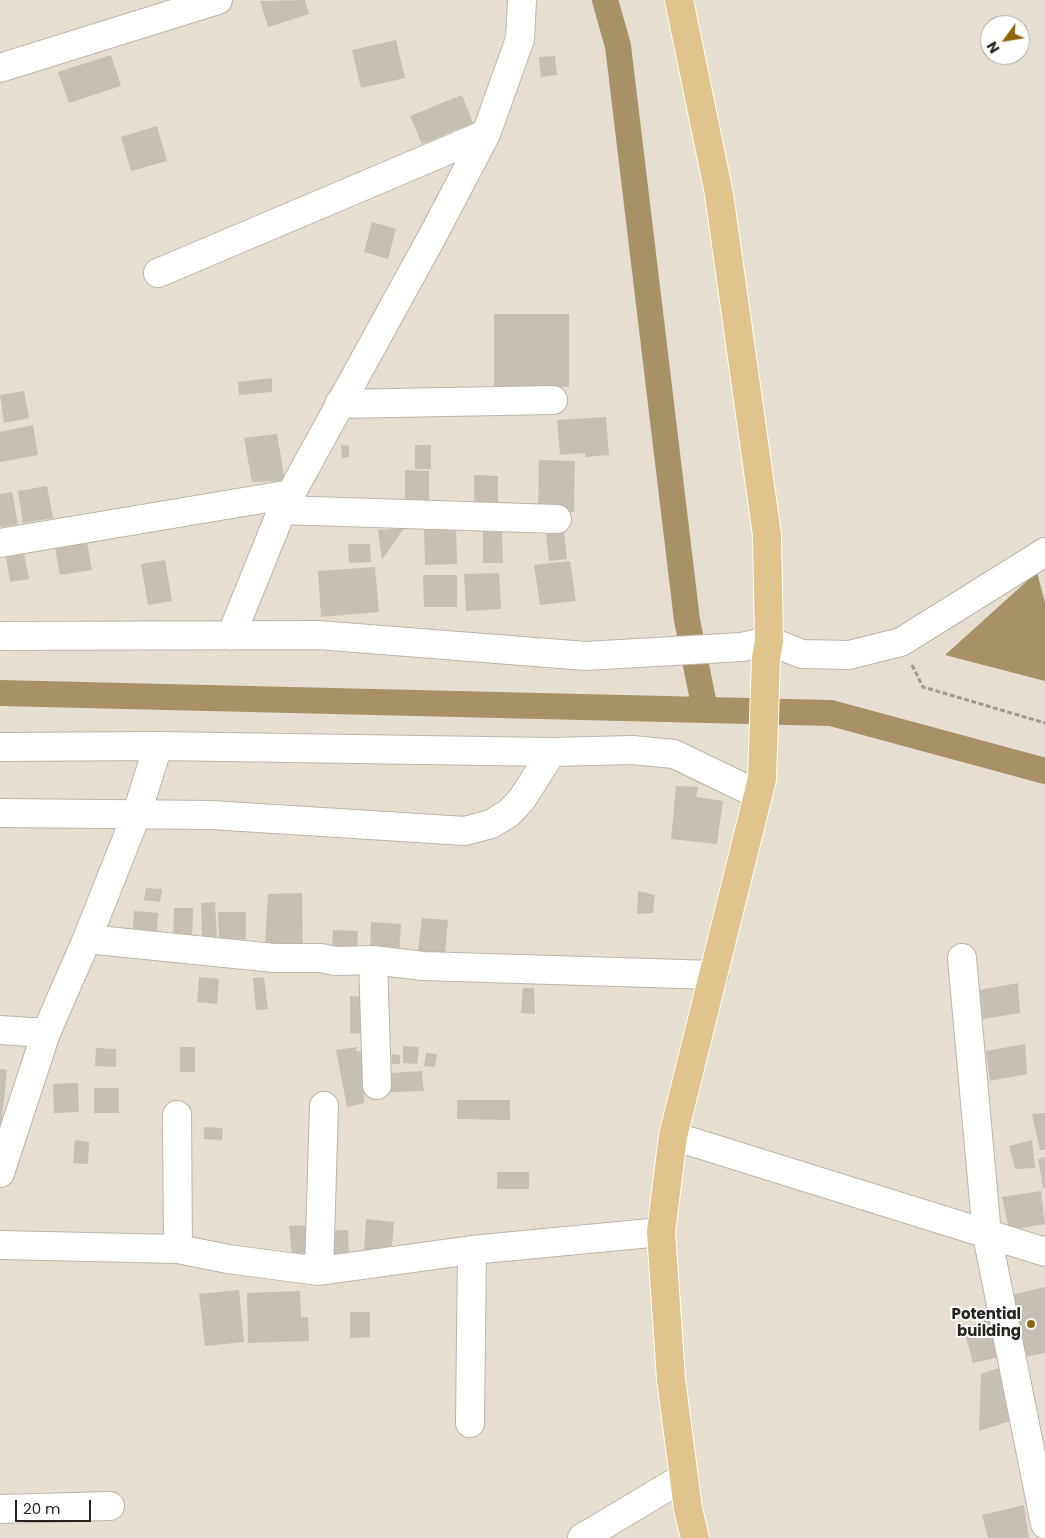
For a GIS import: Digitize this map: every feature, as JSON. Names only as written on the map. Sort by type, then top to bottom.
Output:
[{"type":"main road","points":[[679,0],[719,194],[766,525],[759,649],[759,787],[673,1136],[661,1232],[671,1380],[694,1538]]},
{"type":"street","points":[[0,68],[218,0]]},
{"type":"street","points":[[231,636],[287,502],[486,134],[520,38],[522,0]]},
{"type":"street","points":[[158,273],[486,134]]},
{"type":"street","points":[[339,404],[553,400]]},
{"type":"street","points":[[0,543],[287,502],[557,519]]},
{"type":"street","points":[[0,636],[318,635],[586,656],[759,649],[802,654],[849,655],[901,642],[1045,552]]},
{"type":"street","points":[[0,747],[158,746],[552,752],[632,750],[674,754],[759,787]]},
{"type":"street","points":[[0,1173],[46,1033],[87,939],[137,813],[158,746]]},
{"type":"street","points":[[0,812],[211,815],[465,830],[491,824],[509,813],[522,799],[552,752]]},
{"type":"street","points":[[87,939],[274,958],[373,960],[423,966],[714,975]]},
{"type":"street","points":[[962,958],[987,1235],[1045,1524]]},
{"type":"street","points":[[373,960],[376,1085]]},
{"type":"street","points":[[0,1030],[46,1033]]},
{"type":"street","points":[[319,1270],[324,1106]]},
{"type":"street","points":[[177,1115],[178,1249]]},
{"type":"street","points":[[673,1136],[1045,1252]]},
{"type":"street","points":[[0,1245],[178,1249],[228,1258],[319,1270],[472,1250],[661,1232]]},
{"type":"street","points":[[470,1423],[472,1250]]},
{"type":"street","points":[[582,1538],[684,1477]]},
{"type":"street","points":[[0,1509],[110,1506]]},
{"type":"path","points":[[901,642],[923,687],[1045,723]]},
{"type":"shaded area","points":[[1037,572],[1045,603],[1045,681],[945,655]]},
{"type":"building","points":[[305,0],[309,14],[268,27],[260,1]]},
{"type":"building","points":[[396,40],[405,78],[361,88],[352,50]]},
{"type":"building","points":[[111,55],[121,86],[69,103],[58,72]]},
{"type":"building","points":[[555,56],[557,75],[541,77],[539,57]]},
{"type":"building","points":[[462,95],[473,123],[422,144],[410,116]]},
{"type":"building","points":[[157,126],[167,161],[131,171],[121,137]]},
{"type":"building","points":[[372,222],[396,229],[388,259],[364,252]]},
{"type":"building","points":[[494,314],[569,314],[569,387],[494,386]]},
{"type":"building","points":[[272,378],[272,392],[239,395],[238,382]]},
{"type":"building","points":[[24,391],[29,418],[4,423],[0,395]]},
{"type":"building","points":[[606,417],[609,455],[586,457],[585,453],[560,455],[557,420]]},
{"type":"building","points":[[33,425],[38,455],[0,462],[0,432]]},
{"type":"building","points":[[277,434],[285,481],[252,482],[244,438]]},
{"type":"building","points":[[341,445],[349,446],[349,457],[342,458]]},
{"type":"building","points":[[415,445],[431,445],[431,469],[415,469]]},
{"type":"building","points":[[539,460],[575,461],[574,512],[538,512]]},
{"type":"building","points":[[405,470],[429,471],[429,505],[405,505]]},
{"type":"building","points":[[474,475],[498,476],[498,510],[474,510]]},
{"type":"building","points":[[47,486],[53,518],[23,523],[18,491]]},
{"type":"building","points":[[12,492],[18,524],[0,527],[0,494]]},
{"type":"building","points":[[404,528],[382,560],[378,530]]},
{"type":"building","points":[[456,528],[457,564],[425,565],[424,529]]},
{"type":"building","points":[[483,528],[502,528],[503,563],[483,563]]},
{"type":"building","points":[[564,532],[567,559],[549,561],[546,534]]},
{"type":"building","points":[[87,542],[92,570],[60,575],[55,548]]},
{"type":"building","points":[[348,544],[370,544],[371,562],[349,563]]},
{"type":"building","points":[[24,553],[29,579],[10,582],[6,556]]},
{"type":"building","points":[[165,560],[172,601],[148,605],[141,564]]},
{"type":"building","points":[[570,561],[576,601],[540,605],[534,565]]},
{"type":"building","points":[[375,567],[379,612],[321,617],[318,571]]},
{"type":"building","points":[[499,573],[501,609],[466,611],[464,574]]},
{"type":"building","points":[[423,575],[457,575],[457,607],[424,607]]},
{"type":"building","points":[[676,786],[698,787],[696,797],[723,801],[717,844],[671,839]]},
{"type":"building","points":[[146,888],[162,889],[160,902],[144,900]]},
{"type":"building","points":[[638,891],[655,895],[653,913],[637,914]]},
{"type":"building","points":[[302,893],[303,949],[265,948],[268,894]]},
{"type":"building","points":[[215,902],[217,940],[202,940],[201,903]]},
{"type":"building","points":[[174,908],[193,908],[192,941],[173,940]]},
{"type":"building","points":[[134,911],[158,913],[156,940],[132,938]]},
{"type":"building","points":[[218,912],[246,912],[246,939],[219,939]]},
{"type":"building","points":[[422,918],[448,920],[445,953],[418,951]]},
{"type":"building","points":[[371,922],[401,924],[399,953],[370,951]]},
{"type":"building","points":[[333,930],[358,931],[357,951],[332,950]]},
{"type":"building","points":[[199,977],[219,979],[217,1004],[197,1002]]},
{"type":"building","points":[[264,977],[268,1009],[256,1010],[253,978]]},
{"type":"building","points":[[1018,983],[1020,1013],[983,1019],[979,990]]},
{"type":"building","points":[[523,988],[534,988],[535,1014],[521,1013]]},
{"type":"building","points":[[350,996],[367,997],[366,1034],[350,1033]]},
{"type":"building","points":[[1025,1044],[1027,1074],[990,1081],[986,1051]]},
{"type":"building","points":[[403,1046],[419,1047],[417,1064],[403,1063]]},
{"type":"building","points":[[180,1047],[195,1047],[195,1072],[180,1072]]},
{"type":"building","points":[[357,1047],[356,1051],[365,1052],[364,1103],[347,1107],[336,1050]]},
{"type":"building","points":[[96,1048],[116,1049],[116,1067],[95,1066]]},
{"type":"building","points":[[426,1053],[437,1054],[435,1067],[424,1066]]},
{"type":"building","points":[[392,1054],[400,1055],[400,1064],[391,1064]]},
{"type":"building","points":[[0,1069],[7,1070],[1,1128],[0,1128]]},
{"type":"building","points":[[422,1071],[424,1091],[391,1092],[390,1073]]},
{"type":"building","points":[[78,1083],[79,1112],[54,1113],[53,1084]]},
{"type":"building","points":[[94,1088],[119,1088],[119,1113],[94,1113]]},
{"type":"building","points":[[457,1100],[510,1100],[510,1120],[457,1119]]},
{"type":"building","points":[[1045,1113],[1045,1150],[1040,1150],[1032,1114]]},
{"type":"building","points":[[204,1127],[223,1128],[222,1140],[204,1139]]},
{"type":"building","points":[[75,1140],[89,1142],[88,1164],[73,1163]]},
{"type":"building","points":[[1032,1140],[1035,1168],[1015,1169],[1009,1146]]},
{"type":"building","points":[[1045,1157],[1045,1188],[1043,1188],[1038,1159]]},
{"type":"building","points":[[497,1172],[529,1172],[529,1189],[497,1189]]},
{"type":"building","points":[[1041,1191],[1045,1224],[1009,1230],[1002,1197]]},
{"type":"building","points":[[366,1219],[394,1222],[391,1254],[364,1252]]},
{"type":"building","points":[[307,1225],[310,1253],[292,1255],[289,1226]]},
{"type":"building","points":[[348,1230],[349,1260],[328,1261],[327,1231]]},
{"type":"building","name":"Potential building","points":[[1045,1287],[1045,1353],[1024,1357],[1011,1295]]},
{"type":"building","points":[[239,1290],[244,1342],[205,1346],[199,1294]]},
{"type":"building","points":[[300,1291],[301,1317],[308,1317],[309,1341],[248,1343],[247,1293]]},
{"type":"building","points":[[350,1312],[370,1312],[370,1337],[350,1338]]},
{"type":"building","points":[[997,1315],[1004,1356],[973,1363],[964,1329]]},
{"type":"building","points":[[1007,1365],[1017,1419],[979,1431],[981,1374]]},
{"type":"building","points":[[1024,1505],[1029,1538],[988,1538],[982,1515]]},
{"type":"waterway","points":[[605,0],[618,46],[687,620],[705,710]]},
{"type":"waterway","points":[[0,693],[831,713],[1045,771]]},
{"type":"place","name":"Potential building","points":[[1031,1324]]}]
